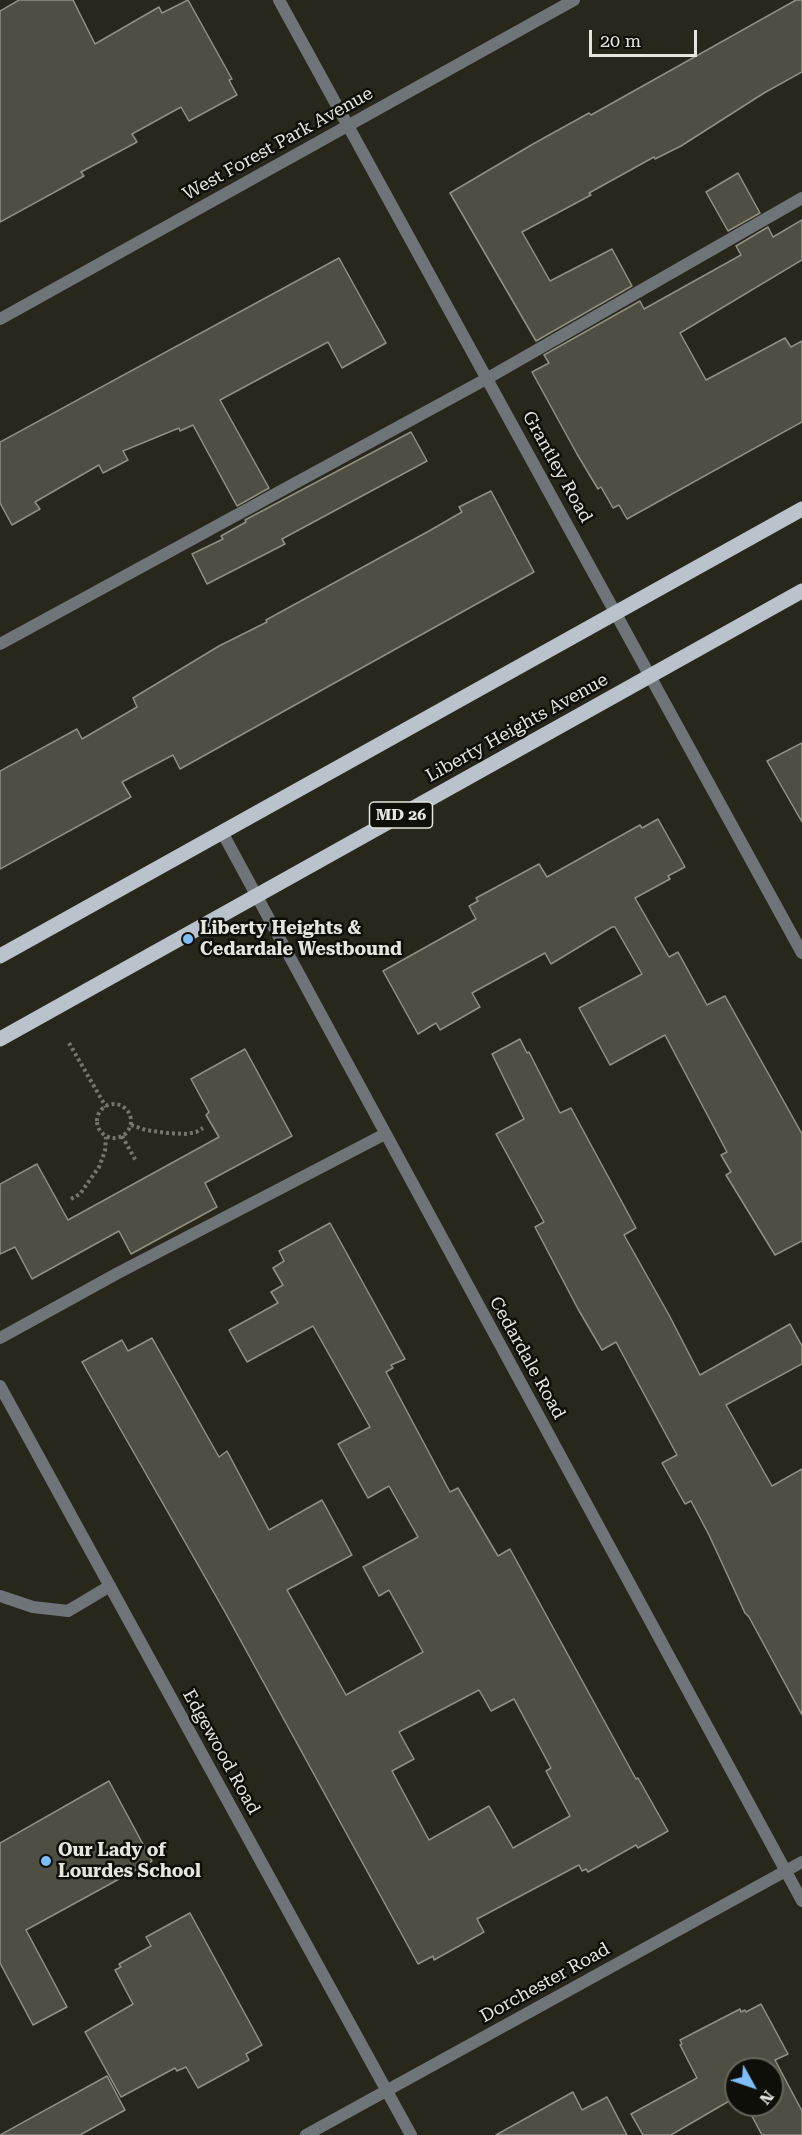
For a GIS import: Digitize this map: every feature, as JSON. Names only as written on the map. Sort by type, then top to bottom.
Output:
[{"type":"main road","points":[[0,956],[802,509]]},
{"type":"main road","name":"Liberty Heights Avenue","points":[[0,1039],[802,591]]},
{"type":"street","name":"Grantley Road","points":[[279,0],[617,612],[802,953]]},
{"type":"street","name":"West Forest Park Avenue","points":[[0,319],[574,0]]},
{"type":"street","points":[[0,644],[488,378],[802,198]]},
{"type":"street","name":"Cedardale Road","points":[[222,832],[802,1901]]},
{"type":"street","points":[[0,1338],[118,1273],[385,1134]]},
{"type":"street","name":"Edgewood Road","points":[[0,1386],[411,2135]]},
{"type":"street","points":[[0,1596],[33,1607],[68,1611],[110,1586]]},
{"type":"street","name":"Dorchester Road","points":[[306,2135],[802,1862]]},
{"type":"path","points":[[69,1043],[106,1107]]},
{"type":"path","points":[[71,1199],[80,1194],[99,1167],[105,1151],[106,1137],[97,1124],[100,1113],[113,1104],[124,1107],[131,1117],[131,1125],[118,1138],[106,1137]]},
{"type":"path","points":[[131,1125],[146,1130],[187,1134],[203,1128]]},
{"type":"path","points":[[122,1136],[136,1161]]},
{"type":"building","points":[[19,0],[73,0],[95,44],[159,7],[162,13],[188,0],[232,79],[229,80],[237,95],[189,121],[181,107],[132,134],[137,142],[81,172],[84,176],[0,222],[0,11]]},
{"type":"building","points":[[796,0],[802,0],[802,72],[764,93],[681,146],[655,159],[654,157],[589,193],[591,195],[522,232],[550,281],[612,249],[632,286],[536,341],[450,193],[533,144],[589,113],[591,115]]},
{"type":"building","points":[[738,173],[760,213],[728,231],[706,192]]},
{"type":"building","points":[[802,220],[802,260],[680,333],[706,380],[785,338],[791,347],[802,341],[802,422],[627,519],[619,505],[613,508],[601,487],[598,489],[532,372],[549,363],[544,355],[640,301],[644,309],[741,255],[736,246],[768,227],[773,237]]},
{"type":"building","points":[[339,258],[386,343],[342,368],[328,342],[220,400],[269,488],[237,506],[193,425],[180,431],[179,428],[123,451],[128,460],[103,473],[99,465],[35,502],[40,509],[12,525],[0,503],[0,442]]},
{"type":"building","points":[[411,432],[427,461],[282,539],[285,544],[207,584],[192,554],[223,539],[221,536],[246,522],[245,520]]},
{"type":"building","points":[[491,491],[534,572],[180,769],[173,755],[122,782],[131,797],[0,869],[0,771],[77,729],[82,739],[137,707],[133,698],[219,646],[267,622],[266,620],[462,512],[459,507]]},
{"type":"building","points":[[802,743],[802,822],[767,761]]},
{"type":"building","points":[[658,819],[685,867],[668,876],[670,879],[635,898],[669,957],[678,952],[707,1005],[725,996],[802,1134],[802,1241],[775,1255],[726,1175],[731,1172],[721,1155],[727,1152],[665,1035],[610,1065],[579,1008],[642,974],[615,927],[551,964],[545,953],[472,993],[480,1007],[440,1030],[436,1023],[418,1034],[383,971],[476,919],[469,906],[478,901],[476,898],[539,864],[547,877],[640,825],[642,828]]},
{"type":"building","points":[[520,1039],[560,1113],[571,1108],[636,1228],[624,1235],[700,1375],[790,1324],[802,1346],[802,1364],[726,1405],[772,1486],[802,1469],[802,1715],[745,1613],[691,1501],[685,1504],[662,1463],[677,1455],[616,1342],[602,1350],[578,1309],[535,1227],[544,1222],[496,1134],[524,1119],[492,1054]]},
{"type":"building","points":[[245,1049],[292,1136],[205,1183],[217,1207],[131,1254],[119,1231],[32,1279],[15,1247],[0,1254],[0,1184],[37,1164],[68,1220],[219,1137],[206,1115],[209,1112],[191,1079]]},
{"type":"building","points":[[330,1223],[405,1359],[391,1365],[393,1368],[386,1372],[450,1492],[458,1488],[498,1556],[510,1549],[636,1779],[638,1778],[668,1831],[638,1848],[636,1845],[588,1872],[586,1869],[582,1871],[579,1865],[477,1919],[484,1932],[434,1960],[433,1956],[418,1964],[225,1612],[82,1362],[122,1340],[128,1351],[152,1338],[219,1457],[227,1451],[269,1530],[322,1500],[352,1555],[287,1590],[346,1695],[423,1652],[389,1590],[379,1596],[363,1567],[418,1537],[389,1486],[368,1498],[338,1444],[370,1427],[313,1326],[247,1362],[229,1330],[278,1303],[271,1292],[283,1285],[273,1268],[284,1261],[279,1251]],"holes":[[[479,1690],[491,1711],[514,1699],[551,1768],[546,1771],[570,1816],[513,1848],[489,1806],[429,1840],[392,1771],[414,1759],[399,1732]]]},
{"type":"building","points":[[109,1781],[152,1861],[26,1930],[67,2007],[33,2025],[0,1963],[0,1843]]},
{"type":"building","points":[[190,1913],[262,2045],[246,2054],[249,2060],[198,2088],[186,2067],[177,2071],[175,2068],[121,2097],[85,2032],[133,2004],[115,1970],[121,1967],[119,1964],[151,1946],[146,1937]]},
{"type":"building","points":[[761,2004],[788,2054],[782,2057],[724,2057],[724,2104],[671,2135],[643,2135],[631,2114],[697,2078],[680,2045],[682,2044],[680,2040],[740,2009],[741,2012],[745,2010],[746,2012]]},
{"type":"building","points":[[107,2076],[125,2110],[80,2135],[0,2135]]},
{"type":"building","points":[[784,2077],[802,2111],[802,2135],[762,2135],[752,2117],[784,2117]]},
{"type":"building","points":[[573,2092],[582,2110],[607,2097],[627,2135],[496,2135]]},
{"type":"place","name":"Liberty Heights & Cedardale Westbound","points":[[188,939]]},
{"type":"place","name":"Our Lady of Lourdes School","points":[[46,1861]]}]
